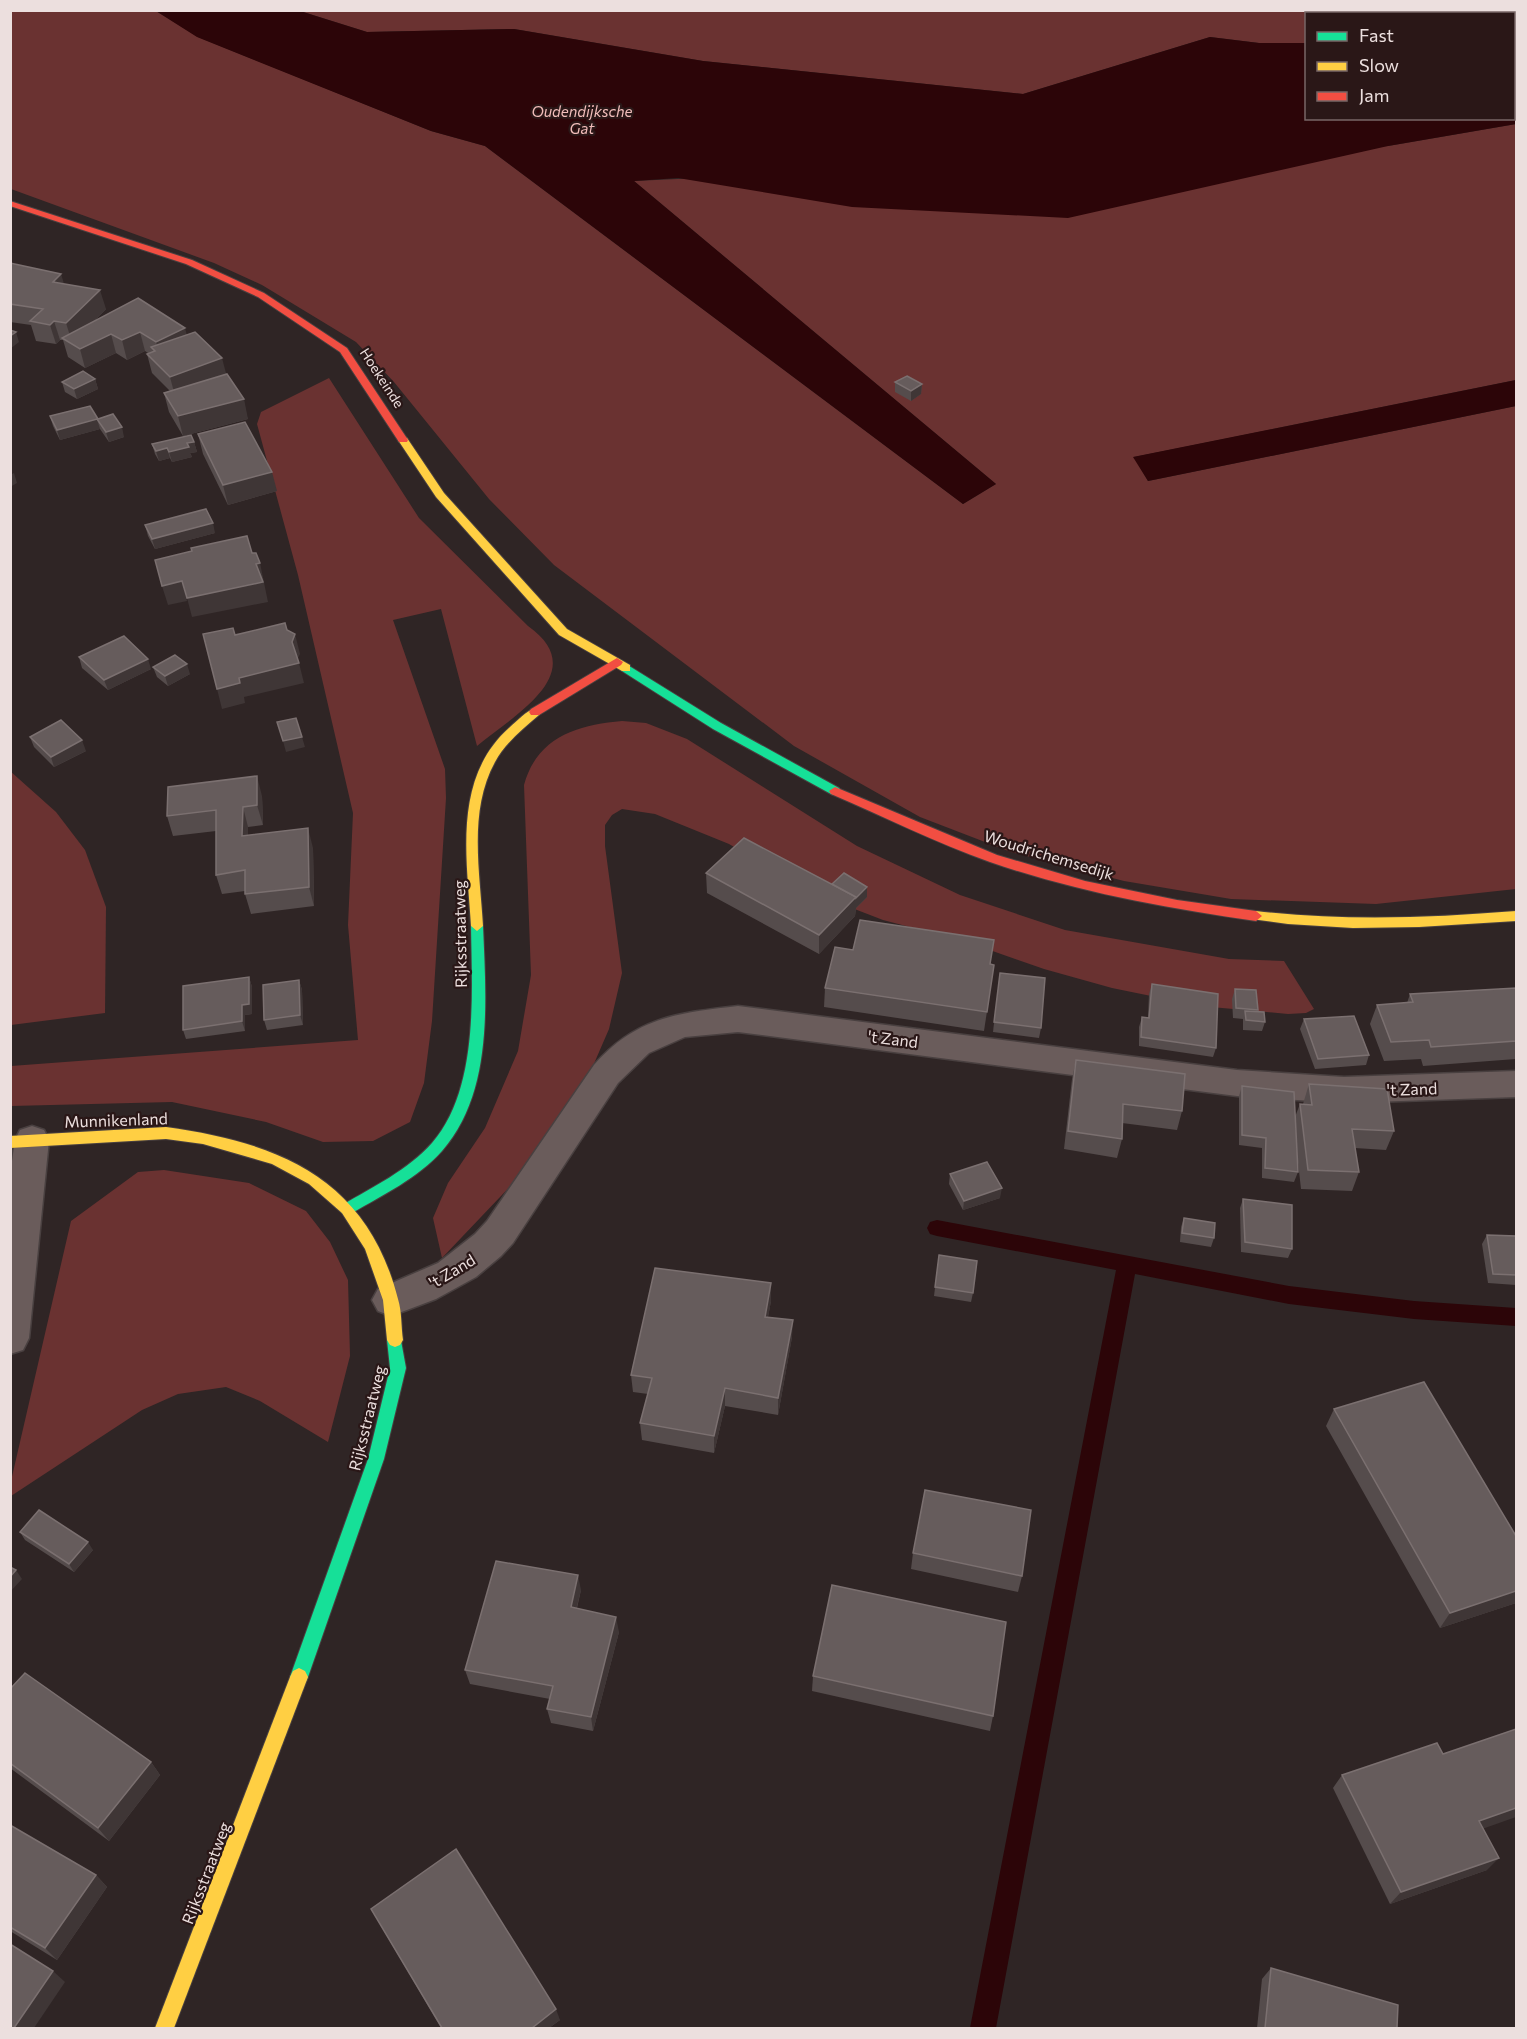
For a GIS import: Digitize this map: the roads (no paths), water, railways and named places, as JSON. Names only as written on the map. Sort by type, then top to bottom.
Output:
[{"type":"street","name":"Hoekeinde","points":[[10,202],[55,219],[189,262],[261,295],[344,350],[440,495],[562,632],[617,662]]},
{"type":"street","name":"Woudrichemsedijk","points":[[617,662],[717,726],[846,797],[993,858],[1085,886],[1177,905],[1263,917],[1355,922],[1457,921],[1516,916]]},
{"type":"street","name":"Rijksstraatweg","points":[[164,2028],[309,1651],[376,1459],[398,1368],[391,1300],[372,1247],[347,1209],[402,1175],[447,1137],[464,1104],[479,987],[473,830],[474,799],[483,769],[505,737],[535,713],[617,662]]},
{"type":"street","name":"'t Zand","points":[[391,1300],[430,1286],[465,1267],[485,1250],[500,1232],[606,1074],[637,1044],[681,1025],[738,1019],[1237,1083],[1344,1090],[1516,1084]]},
{"type":"street","name":"Munnikenland","points":[[21,1141],[166,1133],[204,1138],[276,1159],[314,1180],[347,1209]]},
{"type":"street","points":[[10,1338],[21,1141]]},
{"type":"water","name":"Oudendijksche Gat","points":[[156,11],[300,11],[367,32],[514,29],[703,61],[1023,94],[1210,37],[1259,43],[1305,43],[1305,120],[1515,120],[1516,28],[1516,124],[1388,146],[1068,218],[852,207],[678,178],[634,181],[996,484],[963,504],[485,146],[431,131],[197,37]]},
{"type":"water","points":[[1516,380],[1516,406],[1148,481],[1133,457]]},
{"type":"waterway","points":[[937,1228],[1127,1264]]},
{"type":"waterway","points":[[983,2028],[1127,1264]]},
{"type":"waterway","points":[[1127,1264],[1289,1295],[1414,1310],[1516,1317]]}]
